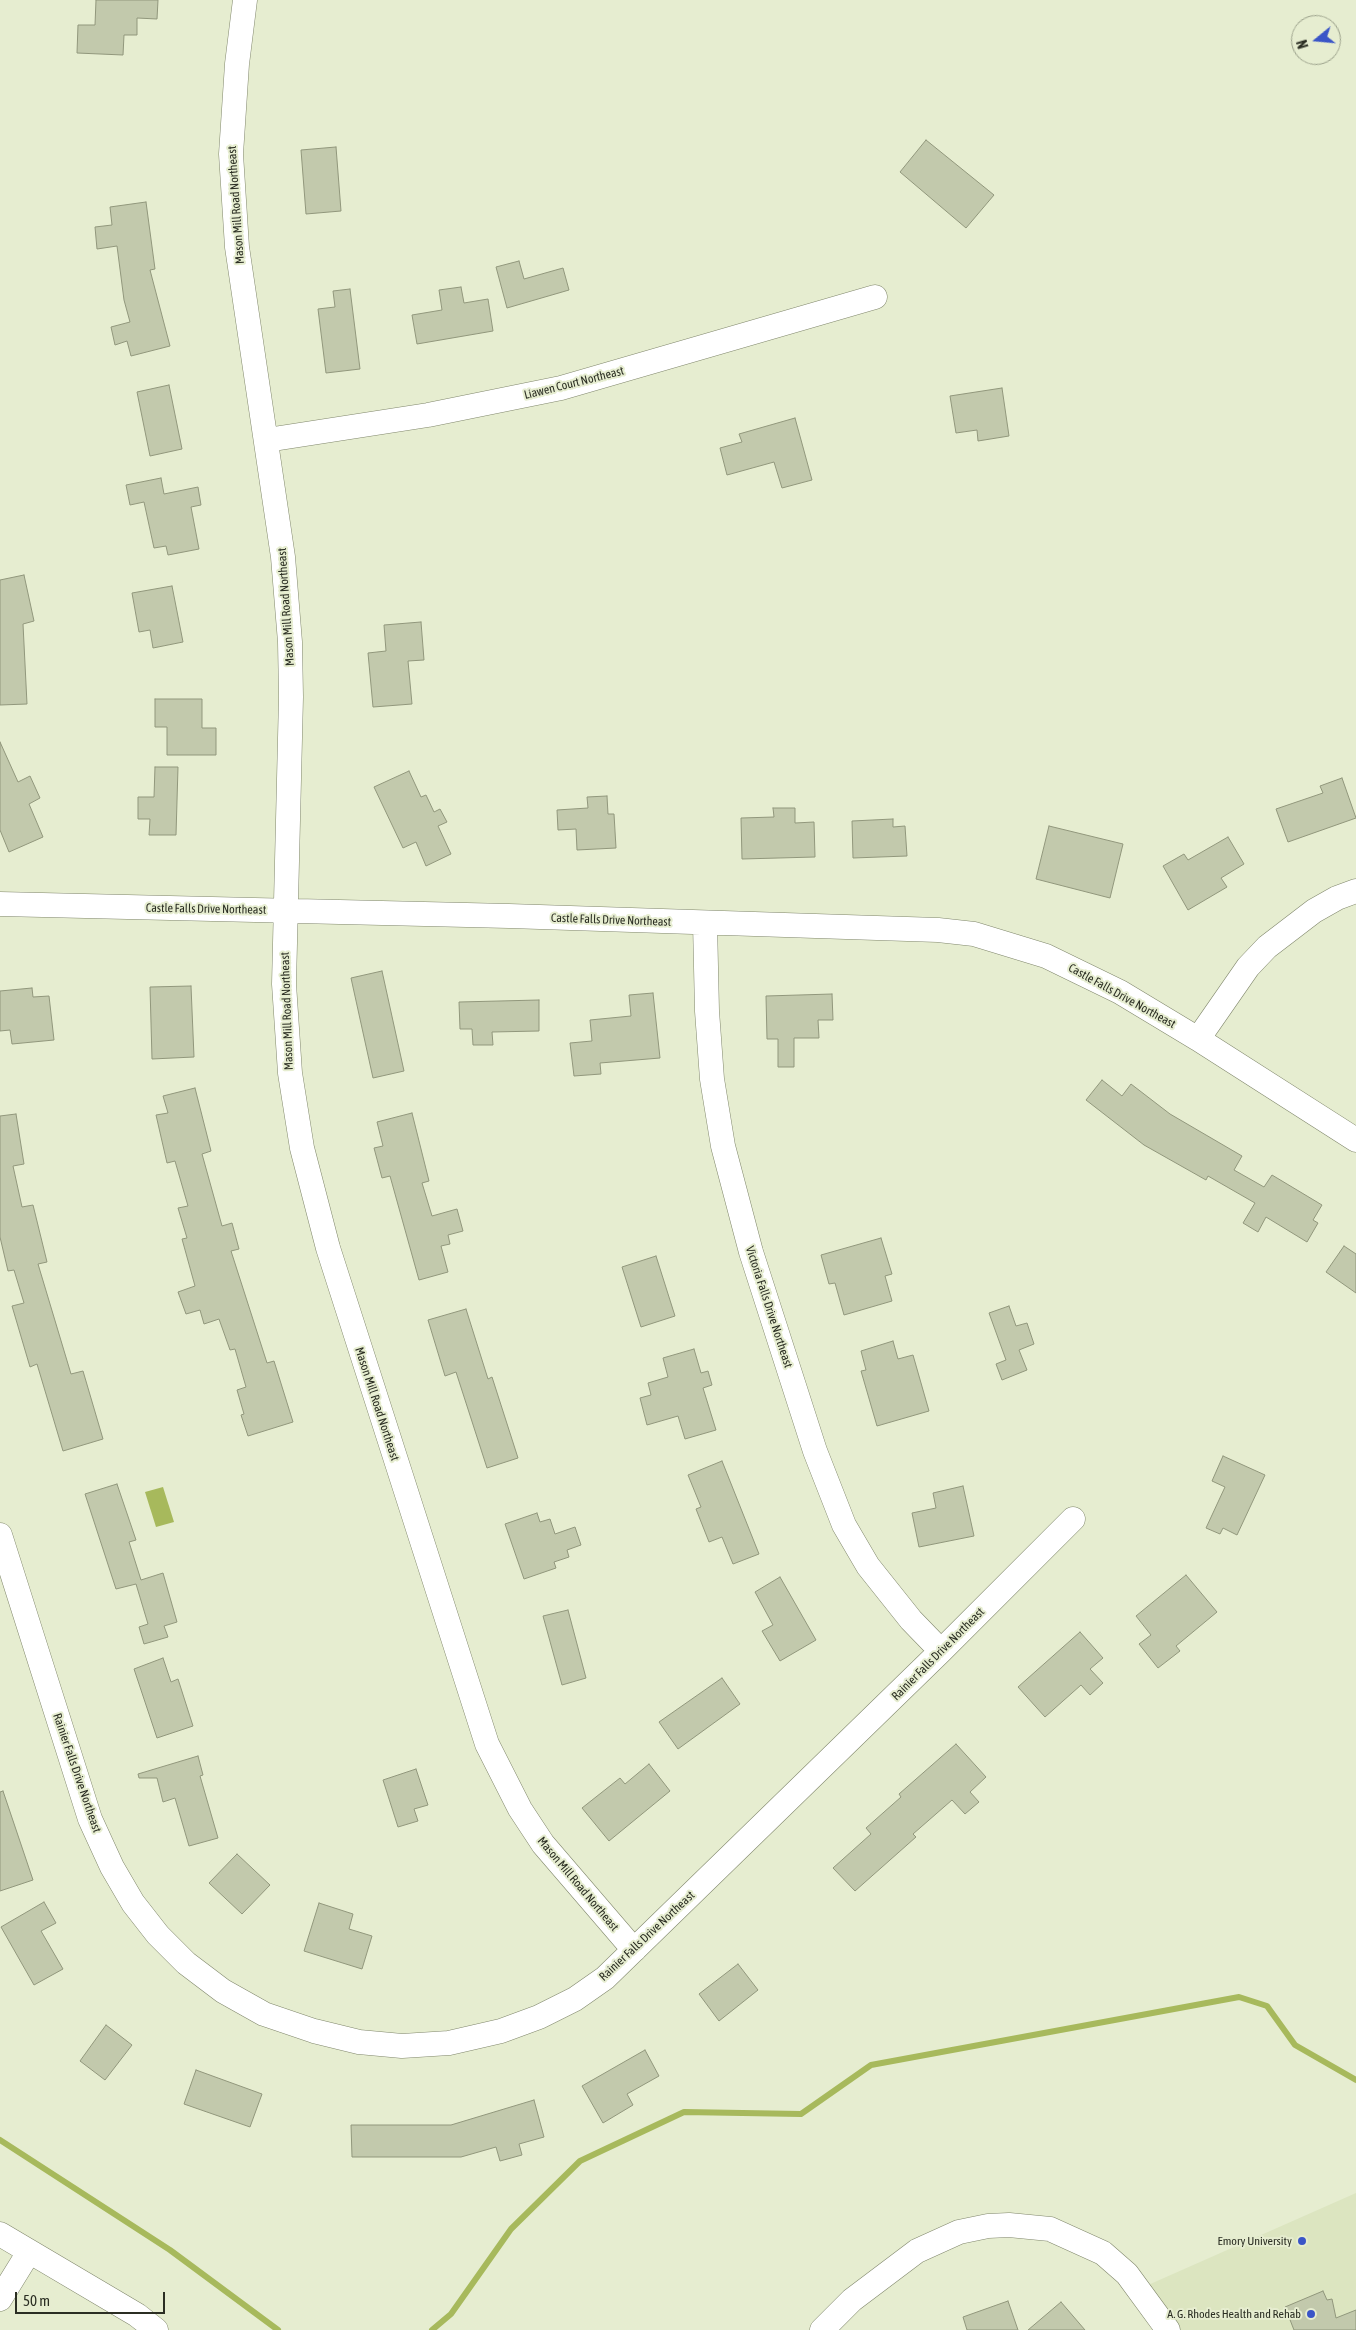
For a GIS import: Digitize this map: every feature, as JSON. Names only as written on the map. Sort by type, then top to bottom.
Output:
[{"type":"street","name":"Mason Mill Road Northeast","points":[[245,0],[237,64],[230,154],[237,247],[283,558],[290,642],[291,697],[284,984],[290,1073],[302,1148],[328,1248],[473,1707],[487,1744],[520,1809],[543,1844],[634,1950]]},
{"type":"street","name":"Liawen Court Northeast","points":[[266,440],[428,415],[562,388],[875,297]]},
{"type":"street","points":[[1198,1038],[1248,967],[1267,947],[1314,911],[1337,898],[1356,891]]},
{"type":"street","name":"Castle Falls Drive Northeast","points":[[0,904],[851,926],[938,930],[974,934],[1023,948],[1077,970],[1120,992],[1198,1038],[1356,1140]]},
{"type":"street","name":"Victoria Falls Drive Northeast","points":[[705,923],[707,1011],[712,1079],[723,1146],[750,1252],[815,1451],[844,1525],[868,1566],[911,1620],[941,1651]]},
{"type":"street","name":"Rainier Falls Drive Northeast","points":[[0,1535],[90,1818],[112,1867],[133,1903],[158,1935],[186,1963],[223,1991],[264,2014],[314,2031],[359,2042],[402,2046],[449,2043],[501,2031],[539,2017],[575,1999],[605,1978],[941,1651],[1073,1519]]},
{"type":"street","points":[[822,2330],[852,2300],[917,2250],[959,2232],[988,2226],[1009,2225],[1050,2229],[1103,2253],[1127,2274],[1168,2330]]},
{"type":"street","points":[[0,2234],[136,2315],[156,2330]]},
{"type":"street","points":[[0,2299],[29,2252]]},
{"type":"shaded area","points":[[163,1487],[174,1522],[156,1527],[145,1492]]},
{"type":"shaded area","name":"Emory University","points":[[1356,2193],[1356,2330],[1168,2330],[1139,2289]]},
{"type":"building","points":[[96,0],[158,0],[157,19],[137,18],[137,35],[124,35],[123,55],[77,53],[78,25],[95,25]]},
{"type":"building","points":[[926,140],[994,195],[966,228],[900,172]]},
{"type":"building","points":[[336,147],[341,211],[306,214],[301,150]]},
{"type":"building","points":[[146,202],[155,269],[150,270],[170,346],[131,356],[127,341],[115,345],[111,327],[130,322],[124,300],[117,246],[97,249],[95,227],[112,225],[110,207]]},
{"type":"building","points":[[519,261],[524,279],[563,268],[569,290],[507,308],[496,267]]},
{"type":"building","points":[[461,287],[464,303],[488,299],[493,331],[417,344],[412,315],[442,310],[439,290]]},
{"type":"building","points":[[350,289],[360,369],[326,373],[318,309],[335,307],[333,291]]},
{"type":"building","points":[[169,385],[182,449],[150,456],[137,392]]},
{"type":"building","points":[[1002,388],[1009,436],[978,441],[977,430],[956,433],[950,396]]},
{"type":"building","points":[[795,418],[812,480],[782,488],[774,462],[727,475],[720,448],[742,442],[739,434]]},
{"type":"building","points":[[161,478],[164,494],[198,487],[201,505],[191,507],[199,549],[168,555],[166,546],[154,548],[144,502],[130,505],[126,485]]},
{"type":"building","points":[[24,575],[34,621],[23,624],[27,704],[0,705],[0,580]]},
{"type":"building","points":[[172,586],[183,642],[153,648],[150,630],[139,632],[132,593]]},
{"type":"building","points":[[421,622],[424,660],[408,661],[412,704],[373,707],[368,653],[386,651],[384,625]]},
{"type":"building","points":[[155,699],[202,699],[202,728],[216,728],[216,755],[167,755],[167,727],[155,727]]},
{"type":"building","points":[[0,742],[18,782],[30,776],[40,798],[29,804],[43,837],[9,852],[0,830]]},
{"type":"building","points":[[155,767],[178,767],[176,835],[149,835],[150,819],[138,819],[138,797],[154,797]]},
{"type":"building","points":[[409,771],[421,797],[426,795],[434,812],[440,809],[447,822],[438,826],[451,854],[426,866],[416,842],[403,848],[374,787]]},
{"type":"building","points":[[1342,778],[1356,818],[1288,842],[1276,809],[1323,793],[1320,786]]},
{"type":"building","points":[[607,796],[608,814],[614,814],[616,848],[577,850],[576,829],[558,830],[557,810],[588,808],[587,797]]},
{"type":"building","points":[[773,808],[795,808],[795,823],[814,822],[815,857],[742,859],[741,818],[774,817]]},
{"type":"building","points":[[893,819],[893,827],[905,826],[907,856],[853,858],[852,821]]},
{"type":"building","points":[[1049,826],[1123,844],[1110,898],[1036,879]]},
{"type":"building","points":[[1228,837],[1244,864],[1221,878],[1227,887],[1188,910],[1163,866],[1184,854],[1188,860]]},
{"type":"building","points":[[382,971],[404,1071],[373,1078],[351,978]]},
{"type":"building","points":[[191,986],[194,1057],[152,1059],[150,987]]},
{"type":"building","points":[[32,988],[33,997],[49,996],[54,1040],[12,1044],[10,1030],[0,1031],[0,991]]},
{"type":"building","points":[[653,993],[660,1058],[600,1063],[601,1074],[574,1076],[570,1043],[592,1041],[590,1020],[631,1016],[629,995]]},
{"type":"building","points":[[832,994],[833,1020],[818,1020],[819,1038],[794,1038],[794,1067],[778,1067],[778,1039],[767,1039],[766,996]]},
{"type":"building","points":[[539,1000],[539,1031],[492,1032],[493,1045],[473,1045],[472,1029],[460,1029],[459,1002]]},
{"type":"building","points":[[1102,1080],[1122,1096],[1131,1084],[1170,1114],[1242,1156],[1234,1170],[1264,1187],[1272,1175],[1322,1205],[1313,1220],[1318,1223],[1307,1242],[1266,1217],[1258,1232],[1243,1223],[1255,1203],[1208,1176],[1206,1180],[1144,1145],[1086,1100]]},
{"type":"building","points":[[195,1088],[211,1151],[202,1154],[222,1226],[232,1223],[239,1249],[231,1251],[267,1363],[274,1361],[293,1422],[248,1436],[241,1415],[244,1414],[237,1390],[246,1387],[235,1349],[230,1350],[219,1319],[204,1324],[200,1310],[186,1314],[178,1292],[195,1286],[182,1239],[187,1238],[178,1208],[188,1206],[175,1161],[167,1163],[156,1115],[168,1113],[163,1096]]},
{"type":"building","points":[[412,1113],[429,1181],[422,1183],[432,1216],[457,1209],[463,1231],[448,1235],[450,1244],[441,1246],[448,1272],[419,1280],[390,1176],[382,1178],[374,1148],[383,1146],[377,1122]]},
{"type":"building","points":[[16,1114],[24,1164],[13,1166],[22,1207],[33,1205],[47,1262],[38,1264],[71,1374],[83,1371],[103,1439],[63,1451],[37,1364],[30,1367],[12,1306],[24,1303],[14,1270],[8,1271],[0,1237],[0,1116]]},
{"type":"building","points":[[881,1238],[892,1274],[885,1276],[892,1301],[844,1315],[835,1283],[829,1284],[821,1255]]},
{"type":"building","points":[[1344,1246],[1356,1254],[1356,1293],[1326,1272]]},
{"type":"building","points":[[656,1256],[675,1316],[641,1327],[622,1267]]},
{"type":"building","points":[[1009,1306],[1016,1326],[1027,1323],[1034,1344],[1019,1350],[1027,1370],[1002,1380],[996,1364],[1006,1360],[989,1313]]},
{"type":"building","points":[[466,1309],[488,1379],[492,1377],[518,1458],[487,1468],[456,1372],[445,1376],[428,1320]]},
{"type":"building","points":[[893,1341],[898,1359],[913,1355],[929,1411],[877,1426],[861,1371],[866,1370],[861,1351]]},
{"type":"building","points":[[694,1349],[701,1373],[708,1371],[712,1385],[703,1388],[716,1430],[685,1439],[678,1416],[647,1425],[640,1398],[651,1395],[648,1383],[668,1377],[663,1358]]},
{"type":"building","points":[[1223,1456],[1265,1475],[1237,1535],[1223,1528],[1220,1534],[1206,1528],[1225,1487],[1212,1481]]},
{"type":"building","points":[[722,1461],[759,1554],[733,1564],[722,1537],[709,1542],[696,1509],[701,1507],[688,1475]]},
{"type":"building","points":[[117,1484],[136,1540],[129,1542],[141,1580],[163,1573],[177,1622],[164,1626],[168,1637],[144,1644],[139,1627],[148,1624],[136,1584],[116,1589],[85,1494]]},
{"type":"building","points":[[963,1486],[974,1536],[919,1547],[912,1513],[936,1508],[933,1493]]},
{"type":"building","points":[[537,1513],[540,1522],[550,1519],[555,1534],[575,1527],[581,1545],[567,1550],[569,1557],[554,1562],[556,1568],[524,1579],[505,1524]]},
{"type":"building","points":[[1186,1575],[1217,1612],[1176,1646],[1180,1651],[1158,1668],[1139,1644],[1151,1635],[1136,1616]]},
{"type":"building","points":[[780,1577],[816,1640],[780,1661],[762,1631],[773,1625],[755,1592]]},
{"type":"building","points":[[568,1610],[586,1678],[562,1685],[543,1616]]},
{"type":"building","points":[[1080,1632],[1103,1658],[1090,1669],[1103,1683],[1090,1695],[1081,1685],[1045,1717],[1018,1687]]},
{"type":"building","points":[[163,1658],[171,1682],[178,1679],[193,1726],[157,1738],[134,1669]]},
{"type":"building","points":[[722,1678],[740,1704],[678,1749],[659,1722]]},
{"type":"building","points":[[956,1744],[986,1777],[970,1792],[979,1802],[965,1814],[952,1800],[913,1834],[916,1837],[855,1891],[833,1868],[871,1834],[866,1828],[901,1797],[899,1794]]},
{"type":"building","points":[[198,1756],[203,1775],[200,1776],[218,1838],[189,1846],[175,1798],[163,1802],[157,1778],[139,1778],[138,1774]]},
{"type":"building","points":[[649,1764],[670,1791],[609,1841],[582,1808],[620,1778],[625,1784]]},
{"type":"building","points":[[416,1769],[428,1805],[414,1809],[418,1821],[398,1827],[383,1780]]},
{"type":"building","points":[[3,1791],[33,1880],[0,1891],[0,1792]]},
{"type":"building","points":[[237,1854],[270,1885],[242,1914],[209,1883]]},
{"type":"building","points":[[44,1902],[56,1923],[41,1931],[63,1969],[34,1985],[1,1927]]},
{"type":"building","points":[[319,1903],[353,1914],[349,1929],[372,1936],[362,1969],[304,1951]]},
{"type":"building","points":[[738,1964],[758,1990],[719,2021],[699,1994]]},
{"type":"building","points":[[106,2025],[132,2045],[105,2080],[80,2061]]},
{"type":"building","points":[[645,2050],[659,2076],[627,2094],[633,2105],[603,2123],[582,2086]]},
{"type":"building","points":[[196,2070],[262,2094],[250,2127],[184,2104]]},
{"type":"building","points":[[534,2100],[544,2137],[519,2144],[522,2155],[500,2161],[496,2147],[461,2157],[352,2157],[351,2125],[451,2125]]},
{"type":"building","name":"A. G. Rhodes Health and Rehab","points":[[1323,2291],[1327,2300],[1332,2299],[1336,2318],[1356,2310],[1356,2330],[1294,2330],[1285,2307]]},
{"type":"building","points":[[1008,2301],[1018,2330],[967,2330],[963,2317]]},
{"type":"building","points":[[1061,2302],[1085,2330],[1028,2330]]},
{"type":"waterway","points":[[432,2330],[451,2314],[511,2229],[580,2161],[684,2112],[801,2114],[871,2065],[1239,1997],[1267,2006],[1295,2045],[1356,2080]]},
{"type":"waterway","points":[[0,2140],[170,2250],[278,2330]]},
{"type":"place","name":"Emory University","points":[[1302,2241]]},
{"type":"place","name":"A. G. Rhodes Health and Rehab","points":[[1311,2314]]}]
